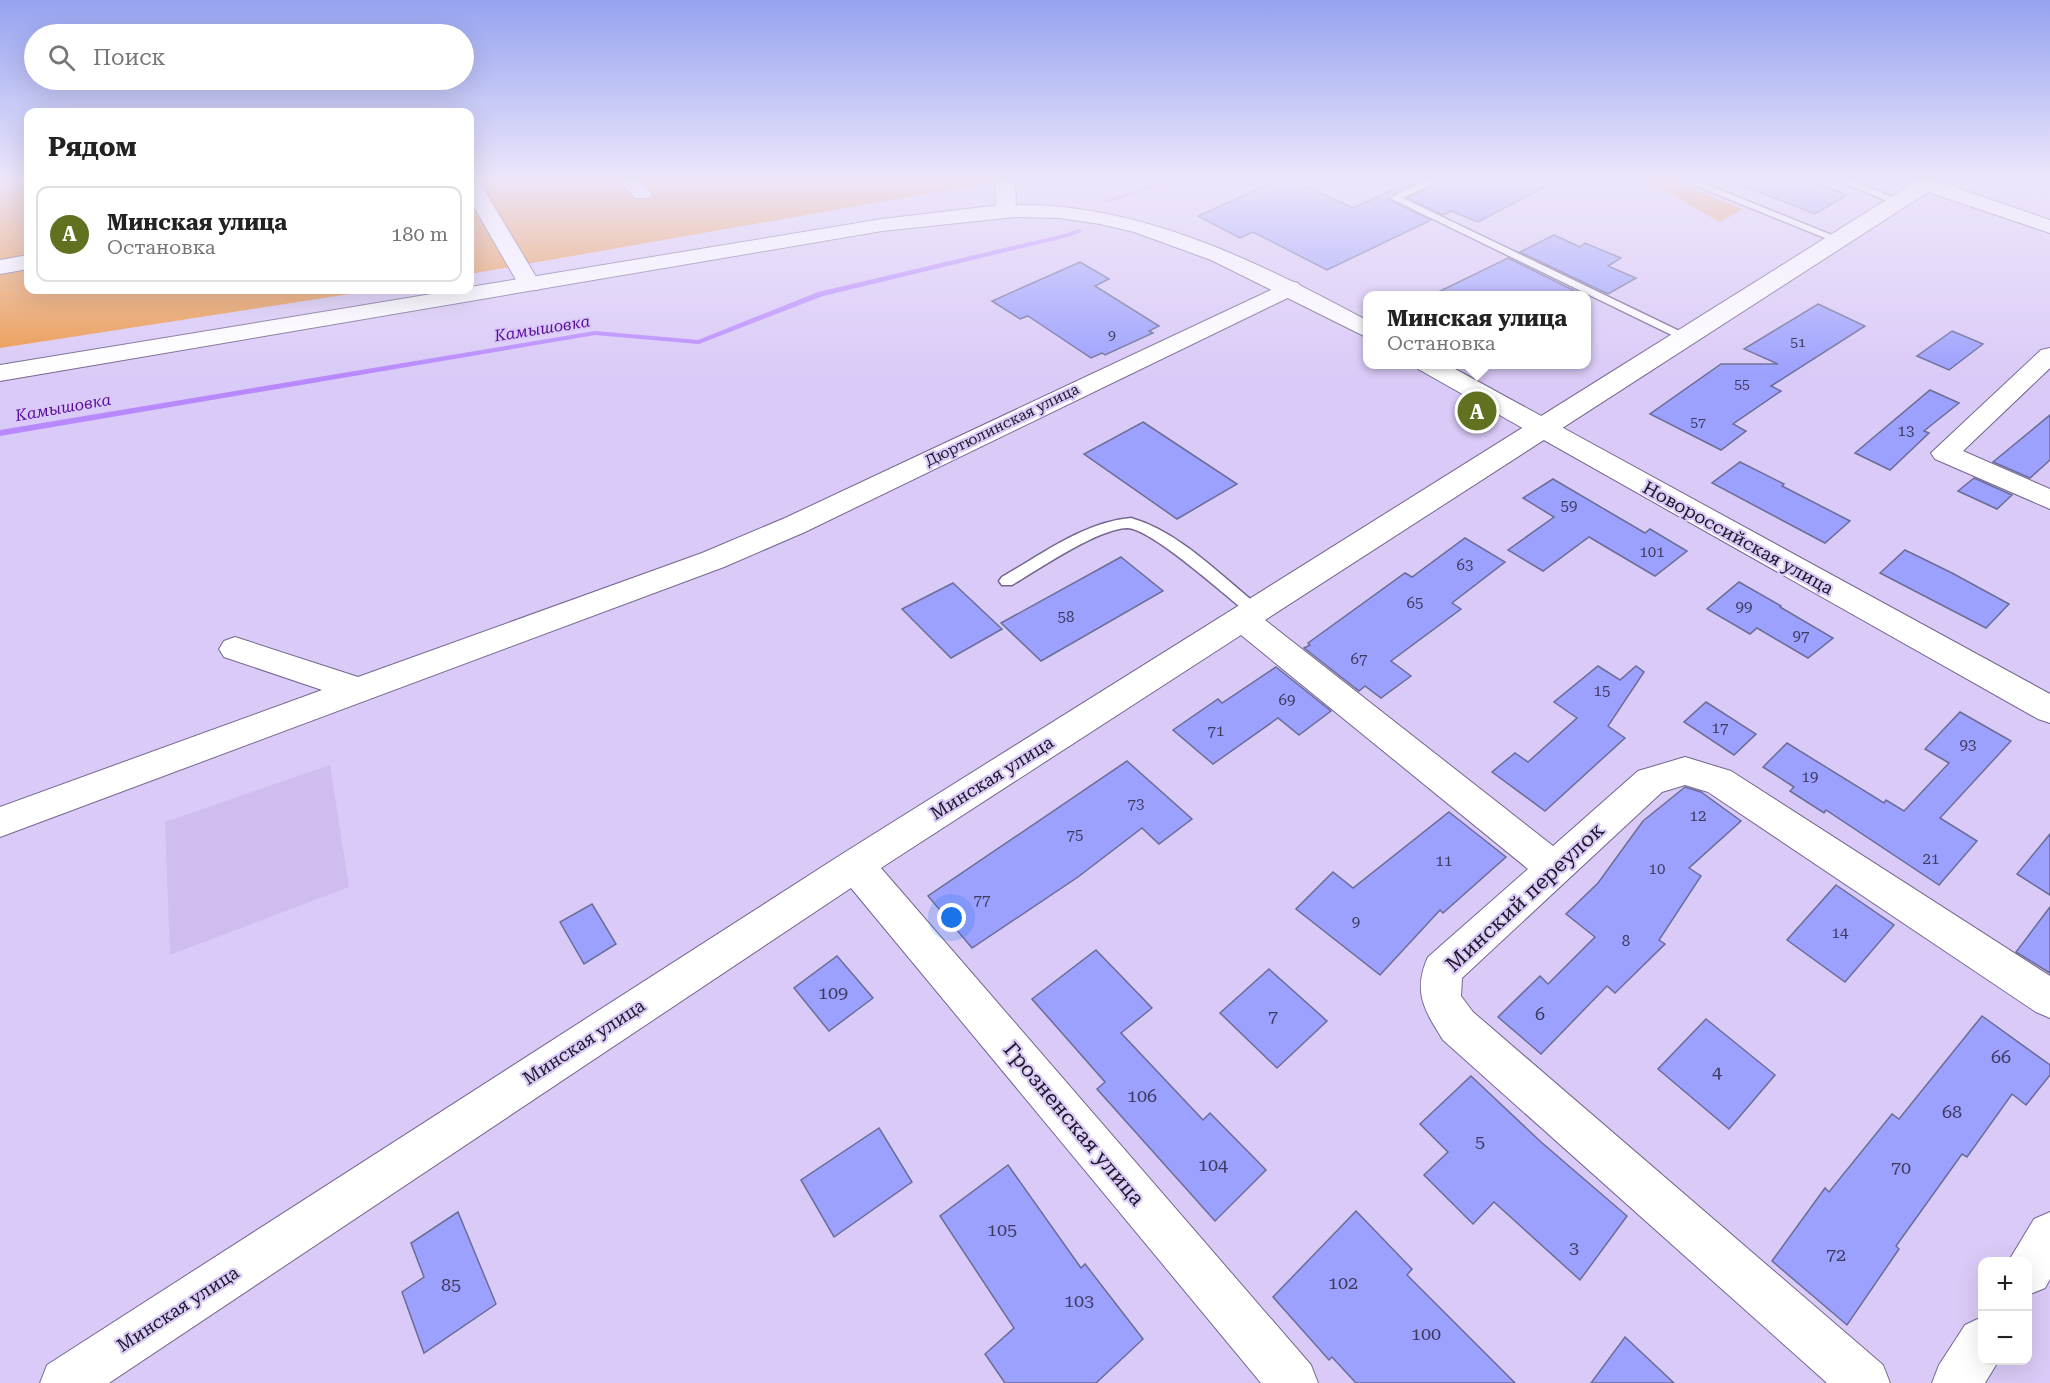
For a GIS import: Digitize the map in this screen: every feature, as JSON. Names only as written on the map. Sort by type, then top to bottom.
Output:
[{"type":"street","points":[[507,246],[530,285]]},
{"type":"street","points":[[0,373],[761,246]]},
{"type":"street","points":[[1194,246],[1290,288],[1363,328]]},
{"type":"street","name":"Минская улица","points":[[65,1383],[855,865],[1830,246]]},
{"type":"street","points":[[0,267],[24,263]]},
{"type":"street","name":"Дюртюлинская улица","points":[[0,822],[713,560],[795,525],[1290,288]]},
{"type":"street","points":[[2050,355],[1945,453],[2050,500]]},
{"type":"street","name":"Новороссийская улица","points":[[1436,369],[2050,710]]},
{"type":"street","points":[[1248,615],[1554,868]]},
{"type":"street","points":[[235,649],[361,691]]},
{"type":"street","name":"Минский переулок","points":[[1865,1383],[1458,1026],[1441,1000],[1442,970],[1650,781],[1685,771],[1719,782],[2050,999]]},
{"type":"street","name":"Грозненская улица","points":[[855,865],[1293,1383]]},
{"type":"street","points":[[2032,1265],[2050,1236]]},
{"type":"street","points":[[1957,1383],[1978,1350]]},
{"type":"lane","points":[[1495,246],[1590,291]]},
{"type":"lane","points":[[1591,292],[1686,337]]},
{"type":"lane","points":[[1007,581],[1105,528],[1130,523],[1151,530],[1248,615]]},
{"type":"shaded area","points":[[0,246],[24,246],[24,294],[350,294],[0,348]]},
{"type":"shaded area","points":[[474,246],[632,246],[474,273]]},
{"type":"shaded area","points":[[330,765],[349,887],[170,955],[165,822]]},
{"type":"building","points":[[1279,246],[1378,246],[1327,270]]},
{"type":"building","points":[[1533,246],[1591,246],[1621,258],[1608,266],[1636,278],[1608,294],[1520,252]]},
{"type":"building","points":[[1508,258],[1575,291],[1440,291]]},
{"type":"building","points":[[1080,262],[1109,279],[1095,286],[1159,326],[1149,331],[1153,333],[1105,355],[1102,353],[1091,358],[1028,316],[1020,319],[992,301]]},
{"type":"building","points":[[1818,304],[1865,326],[1771,386],[1781,391],[1733,424],[1746,431],[1721,450],[1650,414],[1721,364],[1778,364],[1744,349]]},
{"type":"building","points":[[1952,331],[1983,344],[1949,370],[1917,356]]},
{"type":"building","points":[[1930,390],[1959,403],[1924,431],[1929,433],[1890,470],[1855,453]]},
{"type":"building","points":[[2050,415],[2050,460],[2030,478],[1993,462]]},
{"type":"building","points":[[1143,422],[1237,484],[1177,519],[1084,454]]},
{"type":"building","points":[[1740,462],[1850,521],[1825,543],[1712,483]]},
{"type":"building","points":[[1974,478],[2012,495],[1997,509],[1958,491]]},
{"type":"building","points":[[1553,479],[1645,533],[1650,529],[1687,551],[1655,576],[1589,537],[1543,571],[1508,550],[1554,517],[1523,498]]},
{"type":"building","points":[[1465,538],[1505,562],[1452,603],[1461,609],[1391,661],[1411,676],[1381,698],[1365,686],[1359,691],[1304,648],[1405,573],[1412,577]]},
{"type":"building","points":[[1905,550],[2009,604],[1986,628],[1880,573]]},
{"type":"building","points":[[1121,557],[1163,591],[1041,661],[1001,623]]},
{"type":"building","points":[[1739,582],[1833,638],[1808,658],[1757,628],[1750,634],[1707,609]]},
{"type":"building","points":[[953,583],[1002,629],[951,658],[902,609]]},
{"type":"building","points":[[1598,666],[1620,680],[1636,666],[1644,672],[1608,726],[1625,738],[1545,811],[1492,772],[1515,753],[1528,762],[1577,718],[1554,702]]},
{"type":"building","points":[[1276,667],[1331,711],[1299,735],[1278,718],[1213,764],[1173,730],[1218,699],[1222,703]]},
{"type":"building","points":[[1706,702],[1756,734],[1734,755],[1684,722]]},
{"type":"building","points":[[1960,712],[2011,741],[1940,818],[1977,841],[1939,885],[1826,810],[1824,813],[1790,791],[1794,787],[1763,767],[1787,743],[1884,803],[1886,800],[1904,811],[1949,763],[1925,749]]},
{"type":"building","points":[[1127,761],[1192,819],[1159,844],[1142,828],[1078,877],[972,948],[928,896]]},
{"type":"building","points":[[1685,787],[1701,792],[1741,821],[1689,868],[1701,876],[1659,940],[1665,944],[1615,993],[1607,986],[1541,1054],[1498,1017],[1540,976],[1548,984],[1595,937],[1566,914],[1598,883],[1643,821]]},
{"type":"building","points":[[1449,812],[1506,857],[1443,913],[1440,910],[1380,975],[1296,909],[1333,872],[1353,888]]},
{"type":"building","points":[[2050,834],[2050,895],[2017,874]]},
{"type":"building","points":[[1836,885],[1894,925],[1845,982],[1787,940]]},
{"type":"building","points":[[592,904],[616,944],[584,964],[560,922]]},
{"type":"building","points":[[2050,907],[2050,973],[2016,952]]},
{"type":"building","points":[[1096,950],[1152,1008],[1121,1033],[1203,1120],[1210,1113],[1266,1170],[1215,1221],[1097,1089],[1105,1082],[1032,999]]},
{"type":"building","points":[[837,956],[873,998],[829,1031],[794,988]]},
{"type":"building","points":[[1269,969],[1327,1021],[1277,1068],[1220,1013]]},
{"type":"building","points":[[1982,1016],[2050,1065],[2050,1075],[2026,1105],[2012,1094],[1967,1157],[1962,1154],[1896,1246],[1899,1249],[1847,1325],[1772,1261],[1825,1188],[1829,1192],[1892,1114],[1899,1119]]},
{"type":"building","points":[[1706,1019],[1775,1075],[1729,1129],[1658,1069]]},
{"type":"building","points":[[1471,1076],[1541,1142],[1627,1216],[1580,1280],[1494,1202],[1473,1224],[1424,1175],[1448,1152],[1420,1124]]},
{"type":"building","points":[[879,1128],[912,1182],[834,1237],[801,1180]]},
{"type":"building","points":[[1008,1165],[1081,1268],[1085,1264],[1143,1339],[1096,1383],[1005,1383],[985,1354],[1014,1328],[940,1216]]},
{"type":"building","points":[[1356,1211],[1412,1269],[1407,1275],[1515,1383],[1356,1383],[1332,1357],[1329,1360],[1273,1297]]},
{"type":"building","points":[[458,1212],[496,1304],[424,1353],[402,1292],[424,1277],[411,1243]]},
{"type":"building","points":[[1625,1337],[1674,1383],[1591,1383]]},
{"type":"waterway","name":"Камышовка","points":[[0,433],[595,333],[699,342],[821,294],[1026,246]]},
{"type":"place","name":"Минская улица","points":[[1477,411]]}]
